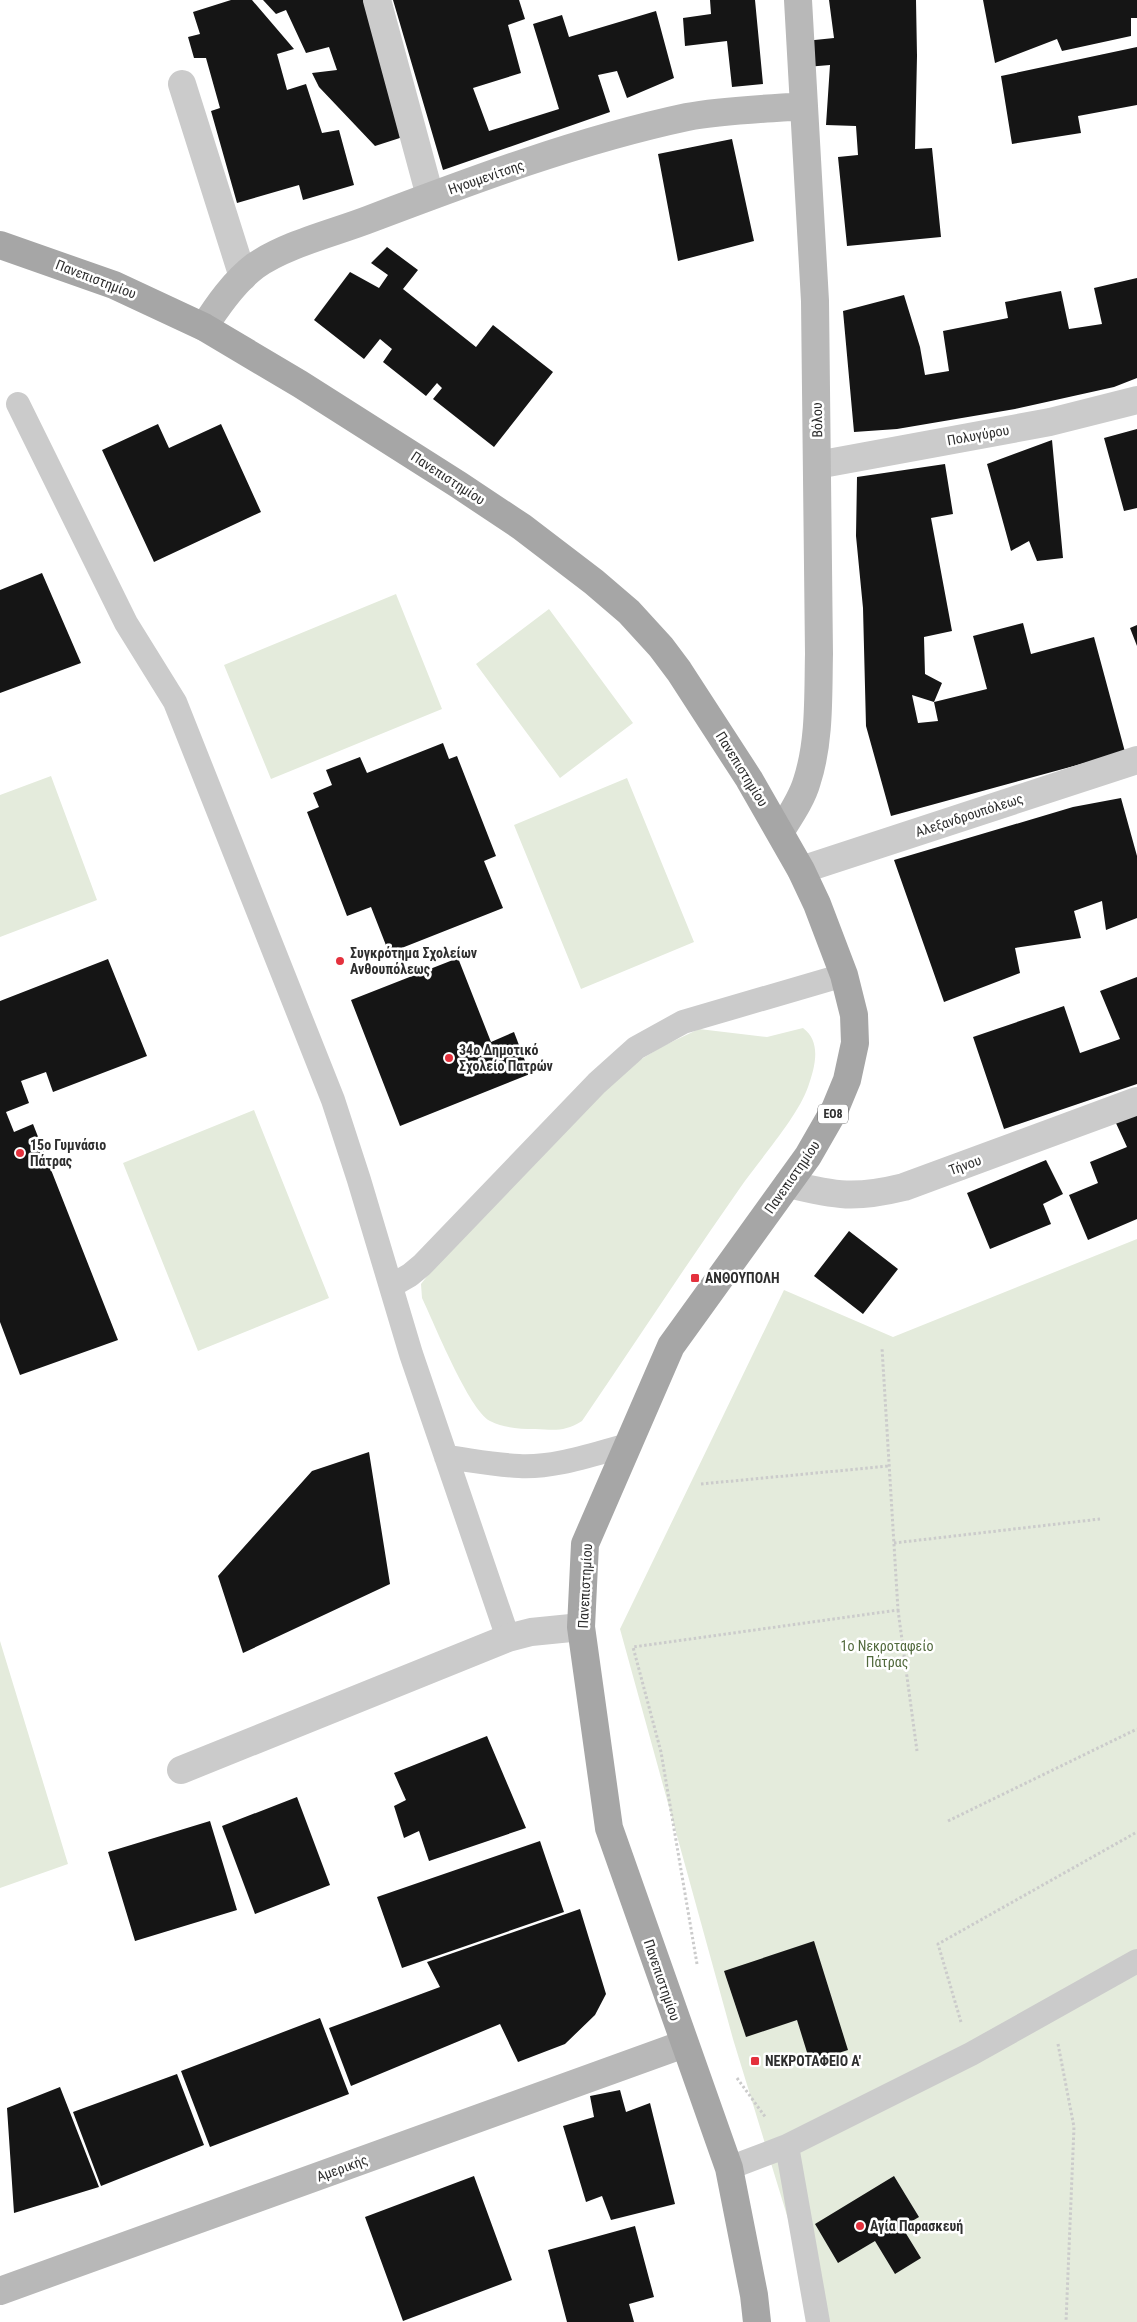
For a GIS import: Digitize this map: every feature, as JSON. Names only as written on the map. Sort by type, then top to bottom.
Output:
[{"type":"main road","name":"Πανεπιστημίου","points":[[0,245],[114,285],[177,312],[204,327],[363,424],[522,527],[587,576],[629,612],[679,671],[749,778],[801,870],[817,904],[844,975],[856,1030],[853,1059],[847,1080],[823,1133],[671,1346],[585,1544],[581,1627],[609,1828],[729,2168],[754,2295],[757,2322]]},
{"type":"street","points":[[377,0],[430,196]]},
{"type":"street","name":"Βόλου","points":[[780,832],[807,782],[814,746],[819,654],[815,301],[798,0]]},
{"type":"street","points":[[182,84],[243,277]]},
{"type":"street","name":"Ηγουμενίτσης","points":[[204,327],[219,304],[243,277],[256,266],[282,251],[430,196],[575,147],[657,124],[689,117],[804,106]]},
{"type":"street","name":"Πολυγύρου","points":[[817,465],[1050,422],[1137,400]]},
{"type":"street","name":"Αλεξανδρουπόλεως","points":[[801,870],[1137,760]]},
{"type":"street","name":"Τήνου","points":[[788,1184],[826,1194],[848,1196],[871,1195],[904,1187],[1137,1101]]},
{"type":"street","points":[[181,1770],[508,1638],[531,1632],[581,1627]]},
{"type":"street","name":"Αμερικής","points":[[0,2291],[684,2044]]},
{"type":"lane","points":[[18,404],[126,623],[175,702],[333,1100],[411,1354],[508,1638]]},
{"type":"lane","points":[[391,1286],[410,1275],[422,1265],[597,1083],[636,1048],[683,1022],[844,975]]},
{"type":"lane","points":[[446,1457],[520,1466],[535,1466],[554,1464],[628,1445]]},
{"type":"lane","points":[[729,2168],[788,2146],[971,2054],[1137,1961]]},
{"type":"lane","points":[[788,2146],[818,2322]]},
{"type":"path","points":[[882,1348],[898,1610],[917,1751]]},
{"type":"path","points":[[701,1484],[889,1466]]},
{"type":"path","points":[[894,1543],[1100,1520]]},
{"type":"path","points":[[697,1964],[661,1752],[633,1646],[898,1610]]},
{"type":"path","points":[[948,1821],[1137,1729]]},
{"type":"path","points":[[971,2054],[938,1944],[1137,1832]]},
{"type":"path","points":[[1051,2010],[1074,2127],[1066,2322]]},
{"type":"path","points":[[735,2076],[788,2146]]},
{"type":"green space","points":[[396,594],[442,709],[271,779],[224,665]]},
{"type":"green space","points":[[549,609],[633,723],[560,778],[476,664]]},
{"type":"green space","points":[[51,776],[97,900],[0,937],[0,795]]},
{"type":"green space","points":[[627,778],[694,942],[581,989],[514,825]]},
{"type":"green space","points":[[803,1028],[813,1040],[815,1063],[808,1087],[796,1112],[740,1188],[582,1421],[564,1429],[554,1430],[512,1428],[490,1421],[472,1401],[462,1384],[422,1298],[421,1284],[452,1244],[546,1145],[635,1063],[663,1046],[699,1029],[767,1037]]},
{"type":"green space","points":[[254,1110],[329,1298],[198,1351],[123,1163]]},
{"type":"green space","name":"1o Νεκροταφείο Πάτρας","points":[[1137,1239],[1137,2322],[812,2322],[796,2245],[733,2039],[620,1629],[784,1290],[893,1337]]},
{"type":"green space","points":[[0,1641],[68,1864],[0,1888]]},
{"type":"building","points":[[231,0],[252,0],[294,49],[277,54],[287,90],[306,84],[322,133],[339,130],[354,185],[303,200],[299,185],[237,203],[211,111],[220,108],[206,58],[194,58],[188,37],[200,34],[193,12]]},
{"type":"building","points":[[263,0],[363,0],[406,136],[375,146],[319,87],[312,73],[337,70],[329,47],[306,53],[286,10],[276,14]]},
{"type":"building","points":[[393,0],[519,0],[525,19],[508,25],[521,73],[473,88],[489,131],[559,109],[533,24],[562,15],[569,37],[656,11],[674,78],[627,98],[617,71],[598,75],[610,112],[443,170]]},
{"type":"building","points":[[710,0],[755,0],[763,84],[732,87],[727,41],[685,46],[683,18],[711,14]]},
{"type":"building","points":[[829,0],[916,0],[915,149],[932,148],[941,237],[847,246],[838,157],[858,155],[856,126],[826,125],[830,65],[806,67],[805,41],[834,38]]},
{"type":"building","points":[[983,0],[1137,0],[1137,18],[1131,18],[1131,36],[1062,51],[1057,39],[995,63]]},
{"type":"building","points":[[1137,47],[1137,105],[1078,116],[1081,133],[1012,144],[1001,76]]},
{"type":"building","points":[[732,139],[754,241],[678,261],[658,154]]},
{"type":"building","points":[[387,247],[418,270],[403,289],[476,347],[493,325],[553,372],[494,447],[433,399],[442,388],[437,383],[426,396],[383,362],[392,349],[380,339],[364,359],[314,320],[350,272],[379,288],[388,275],[371,263]]},
{"type":"building","points":[[1137,278],[1137,378],[1114,387],[1015,409],[897,429],[854,432],[843,311],[904,295],[920,347],[925,375],[949,371],[943,331],[1008,318],[1005,302],[1061,291],[1069,329],[1102,324],[1094,288]]},
{"type":"building","points":[[158,424],[169,448],[221,424],[261,512],[154,562],[102,450]]},
{"type":"building","points":[[1137,429],[1137,508],[1124,511],[1104,438]]},
{"type":"building","points":[[1052,440],[1063,558],[1037,561],[1029,541],[1011,551],[987,464]]},
{"type":"building","points":[[945,464],[953,514],[931,518],[952,631],[924,637],[925,674],[942,683],[934,702],[987,689],[973,636],[1023,623],[1031,654],[1094,637],[1125,752],[891,816],[866,726],[863,608],[856,536],[857,477]],"holes":[[[912,695],[934,702],[938,721],[918,723]]]},
{"type":"building","points":[[42,573],[81,663],[0,693],[0,590]]},
{"type":"building","points":[[1137,625],[1137,646],[1130,628]]},
{"type":"building","points":[[443,743],[449,759],[457,756],[496,856],[484,861],[503,908],[389,953],[371,907],[347,916],[307,812],[319,807],[313,793],[332,785],[326,770],[360,757],[367,773]]},
{"type":"building","points":[[1121,798],[1137,856],[1137,918],[1106,930],[1102,901],[1074,911],[1081,938],[1015,948],[1020,973],[944,1002],[894,860],[1073,807]]},
{"type":"building","name":"34ο Δημοτικό Σχολείο Πατρών","points":[[458,958],[491,1042],[514,1032],[530,1074],[400,1126],[351,1000]]},
{"type":"building","points":[[108,959],[147,1056],[53,1092],[46,1072],[21,1081],[29,1103],[6,1112],[14,1132],[33,1124],[118,1340],[20,1375],[0,1322],[0,1001]]},
{"type":"building","points":[[1137,977],[1137,1084],[1004,1129],[973,1037],[1064,1006],[1080,1053],[1120,1039],[1100,991]]},
{"type":"building","points":[[1137,1113],[1137,1219],[1088,1240],[1069,1195],[1098,1183],[1090,1162],[1127,1147],[1115,1121]]},
{"type":"building","points":[[1046,1160],[1063,1194],[1043,1204],[1051,1224],[990,1249],[967,1193]]},
{"type":"building","points":[[849,1231],[898,1269],[863,1314],[814,1276]]},
{"type":"building","points":[[369,1452],[390,1584],[243,1653],[218,1576],[312,1471]]},
{"type":"building","points":[[487,1736],[526,1828],[429,1861],[419,1831],[404,1838],[394,1806],[406,1800],[394,1773]]},
{"type":"building","points":[[297,1797],[330,1885],[255,1914],[222,1826]]},
{"type":"building","points":[[210,1821],[237,1910],[135,1941],[108,1852]]},
{"type":"building","points":[[540,1841],[564,1912],[402,1968],[377,1897]]},
{"type":"building","points":[[580,1909],[606,1994],[595,2015],[565,2044],[518,2062],[500,2024],[351,2086],[329,2028],[440,1987],[427,1962]]},
{"type":"building","points":[[814,1941],[848,2050],[810,2062],[797,2020],[746,2037],[724,1971]]},
{"type":"building","points":[[320,2018],[349,2094],[210,2147],[181,2071]]},
{"type":"building","points":[[177,2074],[204,2145],[101,2186],[73,2112]]},
{"type":"building","points":[[60,2087],[99,2187],[14,2213],[7,2108]]},
{"type":"building","points":[[620,2090],[626,2112],[650,2103],[675,2204],[611,2220],[602,2196],[586,2202],[563,2126],[594,2117],[590,2096]]},
{"type":"building","points":[[474,2176],[512,2280],[403,2321],[365,2217]]},
{"type":"building","name":"Αγία Παρασκευή","points":[[894,2176],[919,2217],[902,2227],[921,2258],[895,2274],[875,2241],[838,2263],[815,2224]]},
{"type":"building","points":[[635,2226],[654,2297],[629,2304],[634,2322],[567,2322],[548,2250]]},
{"type":"place","name":"Συγκρότημα Σχολείων Ανθουπόλεως","points":[[340,961]]},
{"type":"place","name":"34ο Δημοτικό Σχολείο Πατρών","points":[[449,1058]]},
{"type":"place","name":"15ο Γυμνάσιο Πάτρας","points":[[20,1153]]},
{"type":"place","name":"ΑΝΘΟΥΠΟΛΗ","points":[[695,1278]]},
{"type":"place","name":"ΝΕΚΡΟΤΑΦΕΙΟ Α'","points":[[755,2061]]},
{"type":"place","name":"Αγία Παρασκευή","points":[[860,2226]]}]
